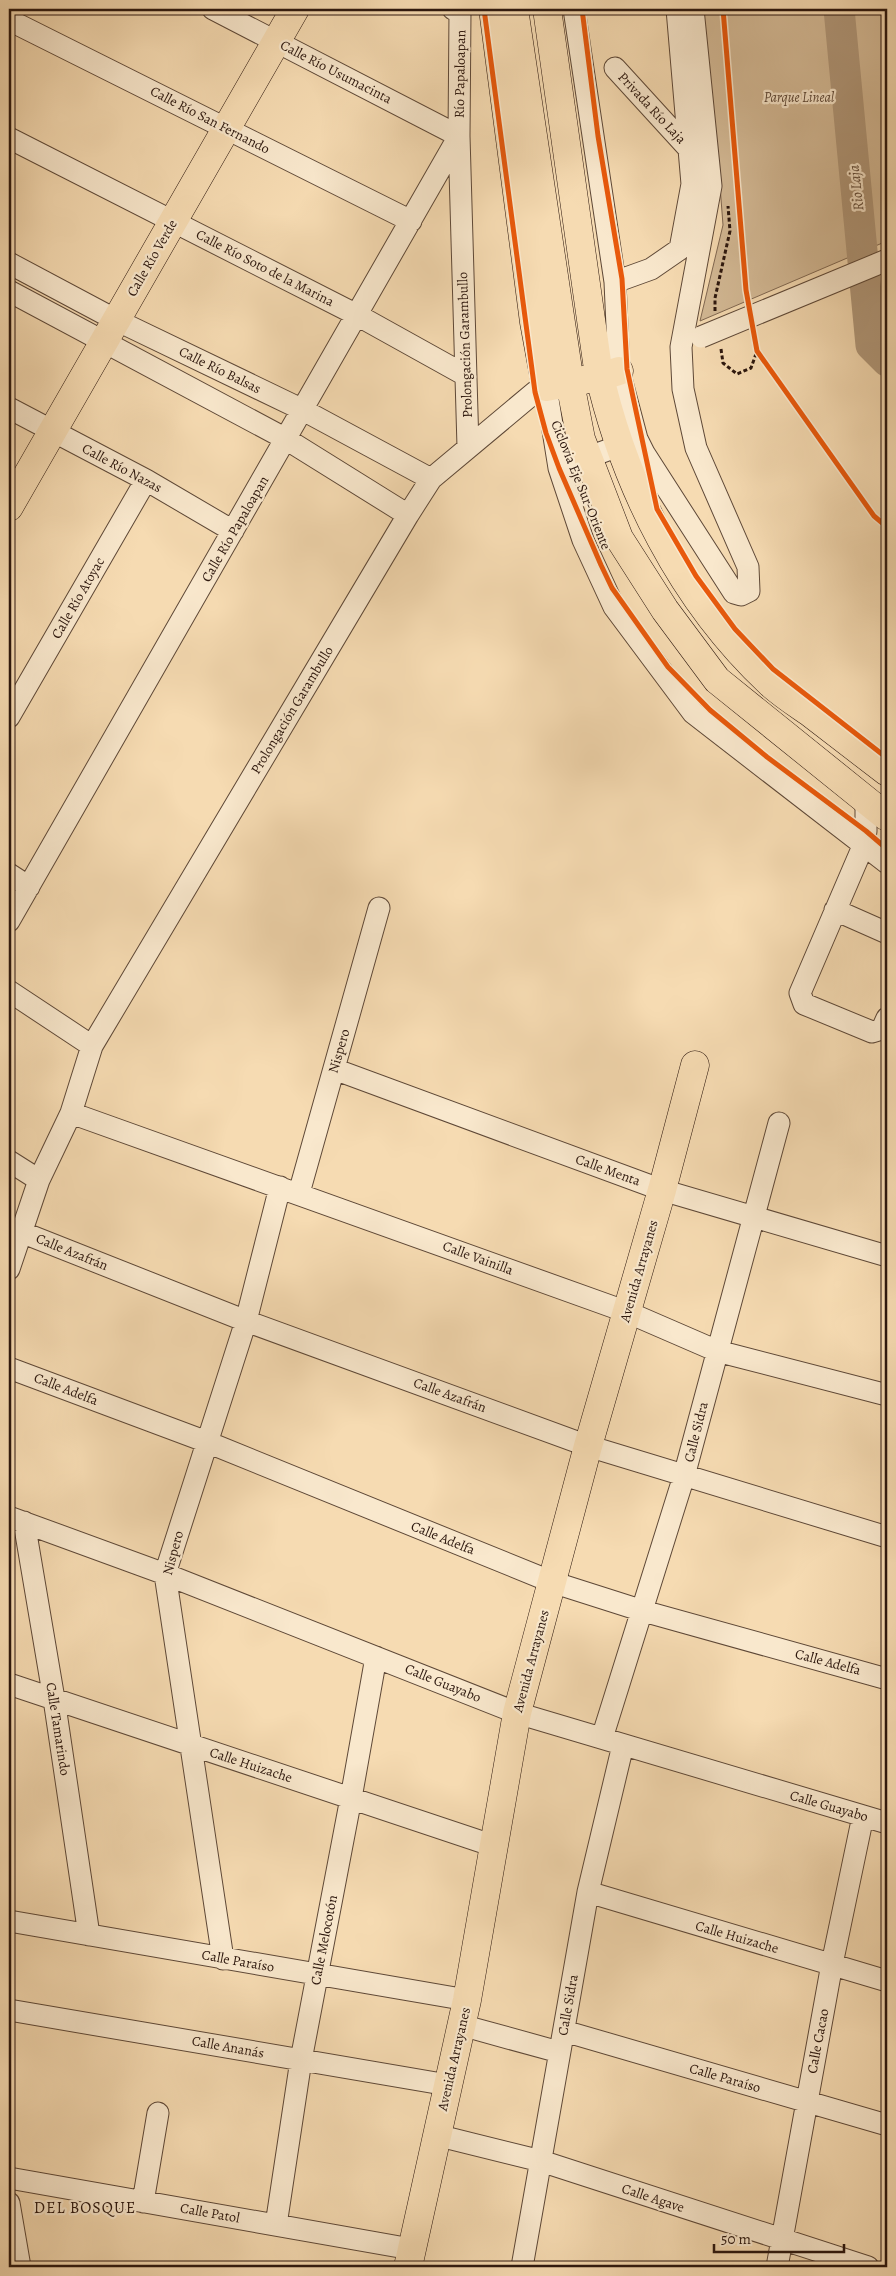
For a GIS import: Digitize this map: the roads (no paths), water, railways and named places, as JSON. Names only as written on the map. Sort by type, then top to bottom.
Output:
[{"type":"main road","name":"Calle Río Verde","points":[[9,507],[295,9]]},
{"type":"main road","points":[[493,9],[533,312],[558,385],[619,538],[665,610],[717,680],[877,809]]},
{"type":"main road","points":[[514,9],[558,385]]},
{"type":"main road","points":[[547,9],[610,374],[647,512],[688,584],[729,641],[771,684],[887,772]]},
{"type":"main road","points":[[558,385],[610,374]]},
{"type":"main road","name":"Avenida Arrayanes","points":[[409,2258],[464,2013],[517,1713],[588,1446],[662,1190],[695,1065]]},
{"type":"street","name":"Calle Río Usumacinta","points":[[213,9],[459,136]]},
{"type":"street","points":[[574,9],[615,282],[610,374]]},
{"type":"street","points":[[615,282],[650,269],[680,249],[692,184],[677,9]]},
{"type":"street","points":[[559,468],[629,443],[644,453],[734,593],[741,595],[749,591],[748,566],[696,448],[683,389],[681,347],[712,186],[693,9]]},
{"type":"street","name":"Río Papaloapan","points":[[457,11],[459,136]]},
{"type":"street","name":"Calle Río San Fernando","points":[[9,20],[410,221]]},
{"type":"street","name":"Privada Río Laja","points":[[615,68],[689,149]]},
{"type":"street","name":"Calle Río Papaloapan","points":[[9,921],[459,136]]},
{"type":"street","name":"Prolongación Garambullo","points":[[9,1269],[39,1180],[71,1113],[92,1046],[408,515],[431,479],[468,447],[459,136]]},
{"type":"street","name":"Calle Río Soto de la Marina","points":[[9,138],[357,315],[466,375]]},
{"type":"street","points":[[681,347],[887,260]]},
{"type":"street","name":"Calle Río Balsas","points":[[9,263],[110,331],[408,515]]},
{"type":"street","name":"Calle Río Balsas","points":[[9,291],[303,410],[431,479]]},
{"type":"street","points":[[468,447],[535,392],[558,385],[559,468],[583,540],[614,606],[693,713],[887,863]]},
{"type":"street","name":"Calle Río Nazas","points":[[9,408],[146,480],[233,531]]},
{"type":"street","name":"Calle Río Atoyac","points":[[9,716],[146,480]]},
{"type":"street","points":[[877,809],[866,831],[864,844],[800,993],[804,1004],[872,1032],[882,1029],[887,1018]]},
{"type":"street","points":[[9,874],[29,887]]},
{"type":"street","name":"Nispero","points":[[223,1959],[165,1574],[246,1321],[290,1190],[334,1069],[379,908]]},
{"type":"street","points":[[835,910],[887,933]]},
{"type":"street","points":[[9,991],[92,1046]]},
{"type":"street","name":"Calle Menta","points":[[334,1069],[662,1190],[887,1256]]},
{"type":"street","name":"Calle Vainilla","points":[[71,1113],[627,1312],[716,1351],[887,1395]]},
{"type":"street","name":"Calle Sidra","points":[[602,1738],[684,1476],[752,1216],[779,1123]]},
{"type":"street","points":[[9,1161],[39,1180]]},
{"type":"street","name":"Calle Azafrán","points":[[21,1232],[246,1321],[588,1446],[887,1537]]},
{"type":"street","name":"Calle Adelfa","points":[[9,1368],[207,1442],[552,1582],[643,1611],[887,1679]]},
{"type":"street","name":"Calle Guayabo","points":[[16,1520],[165,1574],[517,1713],[863,1816],[887,1820]]},
{"type":"street","name":"Calle Tamarindo","points":[[16,1520],[54,1699],[90,1935]]},
{"type":"street","name":"Calle Melocotón","points":[[276,2225],[300,2060],[352,1798],[376,1657]]},
{"type":"street","name":"Calle Huizache","points":[[9,1684],[494,1846]]},
{"type":"street","name":"Calle Sidra","points":[[522,2267],[588,1892],[623,1745]]},
{"type":"street","name":"Calle Cacao","points":[[777,2267],[832,1964],[863,1816]]},
{"type":"street","name":"Calle Huizache","points":[[588,1892],[887,1981]]},
{"type":"street","name":"Calle Paraíso","points":[[9,1921],[318,1975],[464,2013],[559,2052]]},
{"type":"street","name":"Calle Ananás","points":[[9,2010],[448,2085]]},
{"type":"street","name":"Calle Paraíso","points":[[564,2031],[887,2124]]},
{"type":"street","points":[[143,2202],[158,2113]]},
{"type":"street","name":"Calle Agave","points":[[436,2135],[541,2161],[782,2241],[868,2267]]},
{"type":"street","name":"Calle Patol","points":[[9,2178],[276,2225],[409,2258]]},
{"type":"street","points":[[9,2203],[20,2267]]},
{"type":"waterway","name":"Rio Laja","points":[[839,9],[871,345],[887,361]]},
{"type":"district","name":"DEL BOSQUE","points":[[85,2208]]},
{"type":"park label","name":"Parque Lineal","points":[[799,97]]}]
